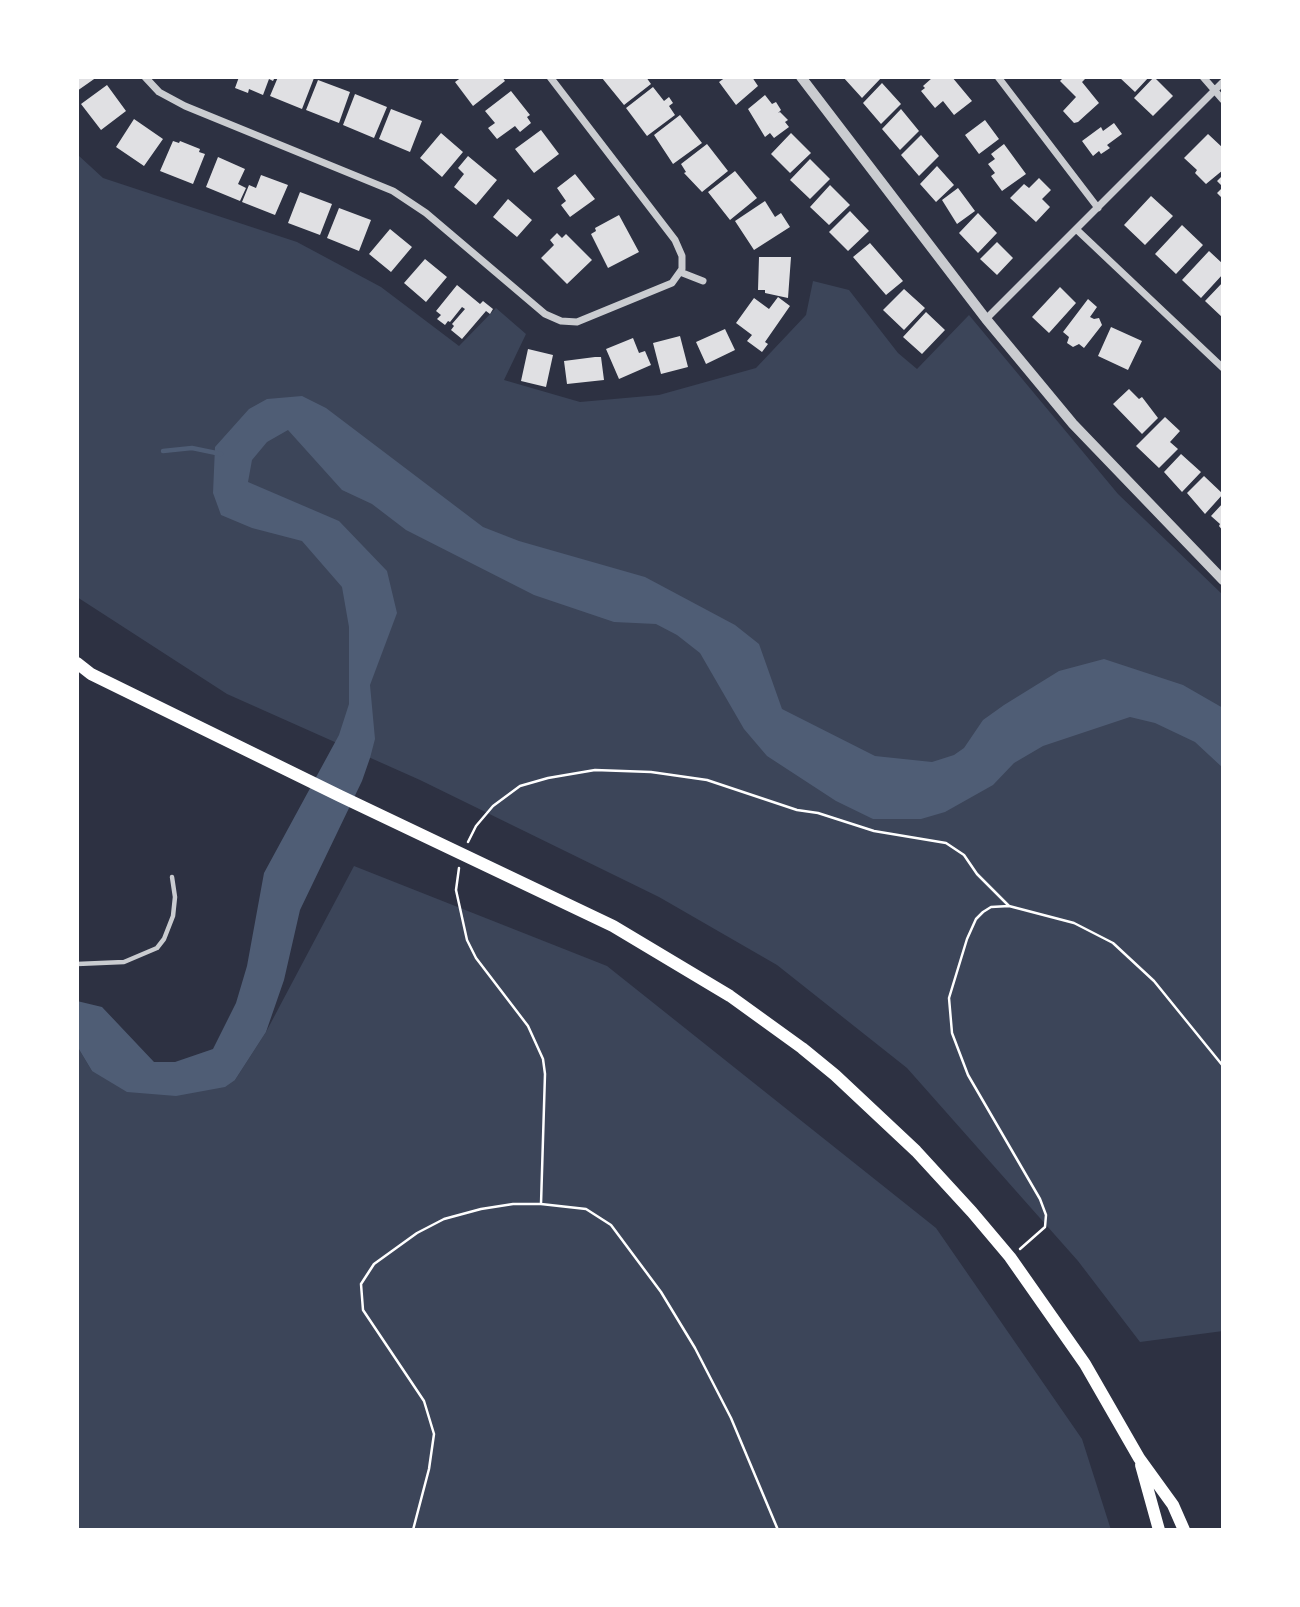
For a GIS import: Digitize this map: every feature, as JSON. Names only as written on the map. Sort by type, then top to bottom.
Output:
[{"type":"main road","points":[[77,663],[91,674],[613,926],[730,996],[802,1048],[916,1151],[1010,1257],[1085,1364],[1139,1458],[1172,1505],[1184,1530]]},
{"type":"main road","points":[[1139,1458],[1152,1514],[1159,1530]]},
{"type":"street","points":[[145,77],[159,92],[185,106],[393,191],[426,214],[545,314],[561,321],[577,322],[672,283],[679,274],[682,256],[675,240],[550,77]]},
{"type":"street","points":[[801,77],[986,319],[1073,424],[1223,580]]},
{"type":"street","points":[[998,77],[1098,208]]},
{"type":"street","points":[[1203,77],[1223,100]]},
{"type":"street","points":[[986,319],[1223,82]]},
{"type":"street","points":[[1076,229],[1223,368]]},
{"type":"street","points":[[679,274],[703,281]]},
{"type":"lane","points":[[77,964],[124,962],[157,948],[164,939],[173,916],[175,897],[172,877]]},
{"type":"path","points":[[466,847],[476,826],[493,806],[520,786],[595,770],[651,772],[707,780],[797,810],[818,813],[874,831],[946,843],[964,855],[977,874],[1009,906]]},
{"type":"path","points":[[460,857],[456,890],[467,940],[476,958],[528,1026],[543,1059],[545,1074],[541,1204]]},
{"type":"path","points":[[1010,1257],[1045,1227],[1046,1215],[1040,1199],[968,1075],[952,1033],[948,998],[976,919],[991,907],[1009,906],[1074,923],[1113,943],[1154,981],[1223,1066]]},
{"type":"path","points":[[413,1530],[429,1469],[434,1434],[424,1401],[363,1310],[361,1284],[374,1264],[417,1233],[444,1219],[513,1204],[586,1209],[611,1225],[661,1292],[695,1348],[731,1418],[778,1530]]},
{"type":"shaded area","points":[[78,155],[103,178],[297,242],[381,287],[459,346],[496,308],[526,334],[504,380],[580,402],[659,395],[756,368],[806,315],[813,281],[849,290],[898,353],[917,369],[969,315],[1118,494],[1223,595],[1223,1331],[1140,1342],[1078,1261],[907,1068],[777,965],[659,897],[420,780],[227,694],[77,597]]},
{"type":"shaded area","points":[[302,396],[326,408],[483,527],[519,541],[645,577],[735,625],[759,644],[782,709],[875,756],[932,762],[954,755],[964,748],[983,720],[1004,705],[1059,671],[1104,659],[1183,685],[1223,708],[1223,768],[1195,742],[1155,723],[1130,717],[1043,746],[1014,763],[993,785],[945,812],[921,819],[873,819],[836,801],[767,756],[744,729],[700,653],[677,635],[656,624],[614,622],[534,595],[406,530],[372,504],[342,490],[288,430],[267,442],[252,460],[248,482],[339,521],[387,571],[397,613],[370,685],[375,739],[362,781],[300,910],[284,980],[266,1032],[235,1080],[225,1087],[176,1096],[127,1092],[92,1071],[77,1046],[77,1001],[102,1007],[154,1062],[175,1062],[213,1049],[236,1003],[247,966],[264,873],[339,735],[349,704],[349,627],[342,587],[302,541],[252,528],[221,515],[213,493],[215,447],[249,409],[267,399]]},
{"type":"shaded area","points":[[354,866],[607,966],[936,1228],[1082,1439],[1111,1530],[77,1530],[77,1046],[92,1071],[235,1080],[266,1032]]},
{"type":"building","points":[[77,77],[97,77],[77,91]]},
{"type":"building","points":[[239,77],[275,77],[273,81],[269,79],[263,95],[249,89],[248,93],[235,88]]},
{"type":"building","points":[[278,77],[314,78],[302,109],[270,96]]},
{"type":"building","points":[[462,77],[502,77],[505,81],[473,106],[455,82]]},
{"type":"building","points":[[603,77],[646,77],[651,84],[624,105]]},
{"type":"building","points":[[726,77],[752,77],[758,86],[736,105],[719,82]]},
{"type":"building","points":[[843,77],[882,77],[862,98]]},
{"type":"building","points":[[931,77],[952,77],[972,101],[954,115],[943,101],[935,108],[921,91]]},
{"type":"building","points":[[1064,77],[1085,79],[1082,82],[1099,103],[1078,122],[1074,123],[1063,111],[1076,97],[1060,81]]},
{"type":"building","points":[[1119,77],[1149,77],[1135,92]]},
{"type":"building","points":[[1154,77],[1173,96],[1153,116],[1134,98]]},
{"type":"building","points":[[318,80],[350,92],[339,123],[306,110]]},
{"type":"building","points":[[882,83],[901,104],[881,124],[863,103]]},
{"type":"building","points":[[107,85],[126,111],[101,130],[81,104]]},
{"type":"building","points":[[653,87],[664,101],[669,97],[673,103],[669,106],[675,115],[647,136],[626,108]]},
{"type":"building","points":[[511,91],[530,115],[527,117],[531,123],[520,132],[515,126],[497,139],[488,128],[495,123],[485,111]]},
{"type":"building","points":[[355,94],[387,107],[374,138],[343,125]]},
{"type":"building","points":[[765,95],[772,104],[776,102],[781,110],[778,113],[788,120],[785,122],[789,127],[774,138],[770,133],[765,137],[748,109]]},
{"type":"building","points":[[391,109],[422,121],[410,152],[379,139]]},
{"type":"building","points":[[901,109],[919,131],[900,150],[882,129]]},
{"type":"building","points":[[680,115],[702,143],[673,164],[654,135]]},
{"type":"building","points":[[134,119],[163,139],[144,166],[116,147]]},
{"type":"building","points":[[985,120],[999,139],[979,154],[965,135]]},
{"type":"building","points":[[1114,123],[1122,134],[1107,145],[1110,148],[1093,156],[1082,141],[1101,127],[1103,131]]},
{"type":"building","points":[[541,130],[559,154],[534,173],[515,149]]},
{"type":"building","points":[[441,133],[463,152],[442,177],[420,158]]},
{"type":"building","points":[[791,133],[811,153],[790,173],[771,154]]},
{"type":"building","points":[[1208,134],[1223,148],[1223,170],[1206,184],[1195,173],[1197,170],[1184,158]]},
{"type":"building","points":[[921,135],[939,156],[919,176],[901,155]]},
{"type":"building","points":[[173,141],[200,149],[199,152],[205,154],[193,184],[160,171]]},
{"type":"building","points":[[707,144],[728,171],[702,192],[684,173],[686,172],[681,164]]},
{"type":"building","points":[[1004,144],[1026,174],[1002,191],[991,176],[995,173],[988,164],[995,159],[991,154]]},
{"type":"building","points":[[468,156],[497,180],[476,205],[454,187],[464,174],[458,168]]},
{"type":"building","points":[[218,157],[245,169],[238,184],[246,188],[240,201],[206,187]]},
{"type":"building","points":[[810,159],[830,179],[810,199],[790,180]]},
{"type":"building","points":[[937,166],[954,185],[936,202],[920,184]]},
{"type":"building","points":[[735,171],[757,198],[730,220],[708,192]]},
{"type":"building","points":[[575,174],[595,199],[570,217],[561,205],[566,201],[557,188]]},
{"type":"building","points":[[261,175],[288,185],[275,215],[242,202],[249,185],[256,188]]},
{"type":"building","points":[[1223,175],[1223,187],[1217,181]]},
{"type":"building","points":[[1039,178],[1051,190],[1042,199],[1050,207],[1036,222],[1010,198],[1024,184],[1029,188]]},
{"type":"building","points":[[830,185],[850,205],[829,225],[810,207]]},
{"type":"building","points":[[1223,187],[1223,199],[1217,193]]},
{"type":"building","points":[[958,188],[975,211],[957,224],[942,200]]},
{"type":"building","points":[[300,192],[332,204],[320,235],[288,223]]},
{"type":"building","points":[[1151,196],[1173,216],[1145,245],[1124,225]]},
{"type":"building","points":[[508,199],[532,220],[517,237],[493,217]]},
{"type":"building","points":[[765,201],[775,217],[781,213],[790,227],[754,250],[735,221]]},
{"type":"building","points":[[339,208],[371,220],[359,251],[327,238]]},
{"type":"building","points":[[850,211],[869,231],[848,251],[829,232]]},
{"type":"building","points":[[978,213],[997,233],[978,253],[959,233]]},
{"type":"building","points":[[619,215],[639,252],[608,268],[591,234],[596,231],[595,228]]},
{"type":"building","points":[[1182,225],[1203,245],[1176,274],[1155,254]]},
{"type":"building","points":[[390,229],[412,247],[391,272],[369,254]]},
{"type":"building","points":[[557,233],[562,238],[566,234],[592,260],[567,284],[541,258],[554,245],[550,240]]},
{"type":"building","points":[[997,242],[1013,258],[997,275],[980,259]]},
{"type":"building","points":[[870,243],[903,281],[886,295],[853,257]]},
{"type":"building","points":[[1209,251],[1223,264],[1223,274],[1201,298],[1182,280]]},
{"type":"building","points":[[759,257],[791,257],[788,298],[758,290]]},
{"type":"building","points":[[425,259],[447,277],[426,302],[404,283]]},
{"type":"building","points":[[1223,282],[1223,318],[1205,301]]},
{"type":"building","points":[[457,285],[480,304],[483,301],[493,309],[490,314],[486,311],[462,339],[451,330],[454,326],[452,324],[465,309],[462,307],[445,325],[437,319],[441,315],[436,311]]},
{"type":"building","points":[[1060,287],[1076,303],[1049,333],[1032,317]]},
{"type":"building","points":[[904,289],[925,308],[904,330],[883,310]]},
{"type":"building","points":[[778,297],[790,306],[765,342],[768,344],[762,352],[747,341],[752,335],[736,323],[754,298],[769,309]]},
{"type":"building","points":[[1088,299],[1097,307],[1090,317],[1099,318],[1102,325],[1084,348],[1079,344],[1073,347],[1067,343],[1069,337],[1063,332]]},
{"type":"building","points":[[926,312],[945,330],[922,354],[903,337]]},
{"type":"building","points":[[1111,327],[1142,341],[1128,370],[1098,356]]},
{"type":"building","points":[[725,329],[735,350],[706,364],[696,342]]},
{"type":"building","points":[[680,336],[688,367],[661,374],[653,343]]},
{"type":"building","points":[[633,338],[639,353],[645,351],[651,365],[619,379],[606,349]]},
{"type":"building","points":[[528,349],[553,355],[546,387],[521,381]]},
{"type":"building","points":[[601,357],[604,380],[567,384],[564,361]]},
{"type":"building","points":[[1129,389],[1139,399],[1142,397],[1158,418],[1142,434],[1113,404]]},
{"type":"building","points":[[1165,417],[1180,431],[1170,442],[1178,449],[1159,468],[1136,446]]},
{"type":"building","points":[[1181,454],[1201,472],[1182,492],[1164,472]]},
{"type":"building","points":[[1204,476],[1223,494],[1205,514],[1187,493]]},
{"type":"building","points":[[1223,503],[1223,531],[1211,516]]},
{"type":"waterway","points":[[163,451],[192,448],[221,454]]}]
